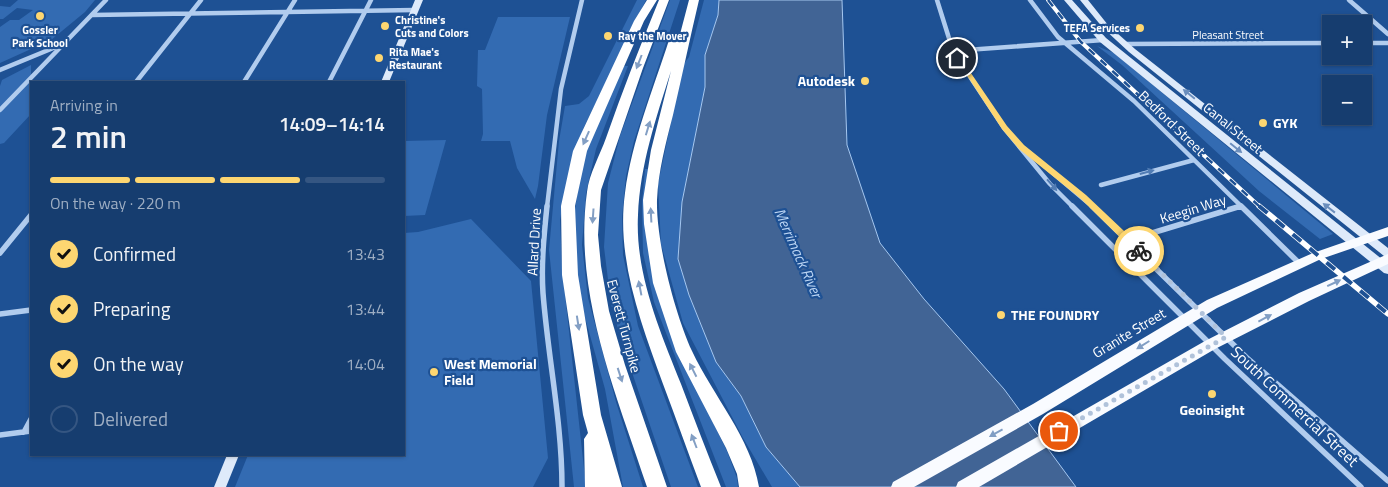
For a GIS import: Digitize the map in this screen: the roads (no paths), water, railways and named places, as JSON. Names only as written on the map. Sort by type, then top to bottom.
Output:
[{"type":"highway","points":[[595,487],[592,415],[570,275],[568,206],[580,152],[639,21],[652,0]]},
{"type":"highway","name":"Everett Turnpike","points":[[658,487],[616,365],[601,311],[593,266],[591,235],[594,190],[637,68],[664,0]]},
{"type":"highway","name":"Everett Turnpike","points":[[689,0],[641,151],[631,211],[635,266],[648,319],[711,487]]},
{"type":"highway","points":[[694,0],[658,150],[650,200],[651,224],[661,283],[684,352],[734,444],[747,474],[749,487]]},
{"type":"highway","points":[[592,415],[612,487]]},
{"type":"main road","name":"Granite Street","points":[[899,487],[1038,409],[1199,311],[1299,263],[1352,242],[1388,231]]},
{"type":"main road","points":[[964,487],[1210,345],[1304,297],[1386,261]]},
{"type":"street","points":[[0,110],[106,0]]},
{"type":"street","points":[[137,81],[200,0]]},
{"type":"street","points":[[245,81],[296,0]]},
{"type":"street","points":[[330,81],[371,0]]},
{"type":"street","points":[[385,81],[419,0]]},
{"type":"street","name":"Allard Drive","points":[[562,487],[562,454],[543,292],[543,243],[561,89],[582,0]]},
{"type":"street","points":[[937,0],[953,51],[1004,128],[1022,147]]},
{"type":"street","name":"Bedford Street","points":[[1030,0],[1064,42],[1120,88],[1299,263]]},
{"type":"street","name":"Canal Street","points":[[1068,0],[1103,40],[1352,242],[1386,261]]},
{"type":"street","name":"Canal Street","points":[[1084,0],[1098,19],[1126,44],[1367,238],[1386,261]]},
{"type":"street","points":[[1349,0],[1388,34]]},
{"type":"street","points":[[92,15],[415,10]]},
{"type":"street","points":[[953,51],[1103,40]]},
{"type":"street","points":[[1372,43],[1388,43]]},
{"type":"street","points":[[0,70],[46,49],[63,44]]},
{"type":"street","name":"Pleasant Street","points":[[1126,44],[1322,44]]},
{"type":"street","name":"South Commercial Street","points":[[1022,147],[1083,196],[1226,337],[1285,392],[1388,481]]},
{"type":"street","name":"South Commercial Street","points":[[1022,147],[1050,184],[1185,320],[1361,487]]},
{"type":"street","points":[[1101,185],[1194,160]]},
{"type":"street","name":"Keegin Way","points":[[1152,233],[1241,206]]},
{"type":"street","points":[[1,251],[30,215]]},
{"type":"street","points":[[0,314],[30,310]]},
{"type":"street","points":[[24,432],[30,421]]},
{"type":"street","points":[[0,435],[30,431]]},
{"type":"street","points":[[220,487],[232,456]]},
{"type":"water","name":"Merrimack River","points":[[719,0],[842,0],[847,145],[880,243],[924,299],[1004,389],[1076,487],[800,487],[766,447],[741,396],[716,362],[689,295],[678,259],[682,202],[705,87],[705,55],[718,15]]},
{"type":"railway","points":[[1048,0],[1081,42],[1260,207]]},
{"type":"railway","points":[[1259,206],[1388,314]]},
{"type":"place","name":"Gossler Park School","points":[[40,16]]},
{"type":"place","name":"Christine's Cuts and Colors","points":[[385,26]]},
{"type":"place","name":"TEFA Services","points":[[1140,28]]},
{"type":"place","name":"Ray the Mover","points":[[608,36]]},
{"type":"place","name":"Rita Mae's Restaurant","points":[[379,58]]},
{"type":"place","name":"Autodesk","points":[[865,81]]},
{"type":"place","name":"GYK","points":[[1263,123]]},
{"type":"place","name":"THE FOUNDRY","points":[[1001,315]]},
{"type":"place","name":"West Memorial Field","points":[[434,372]]},
{"type":"place","name":"Geoinsight","points":[[1212,394]]}]
